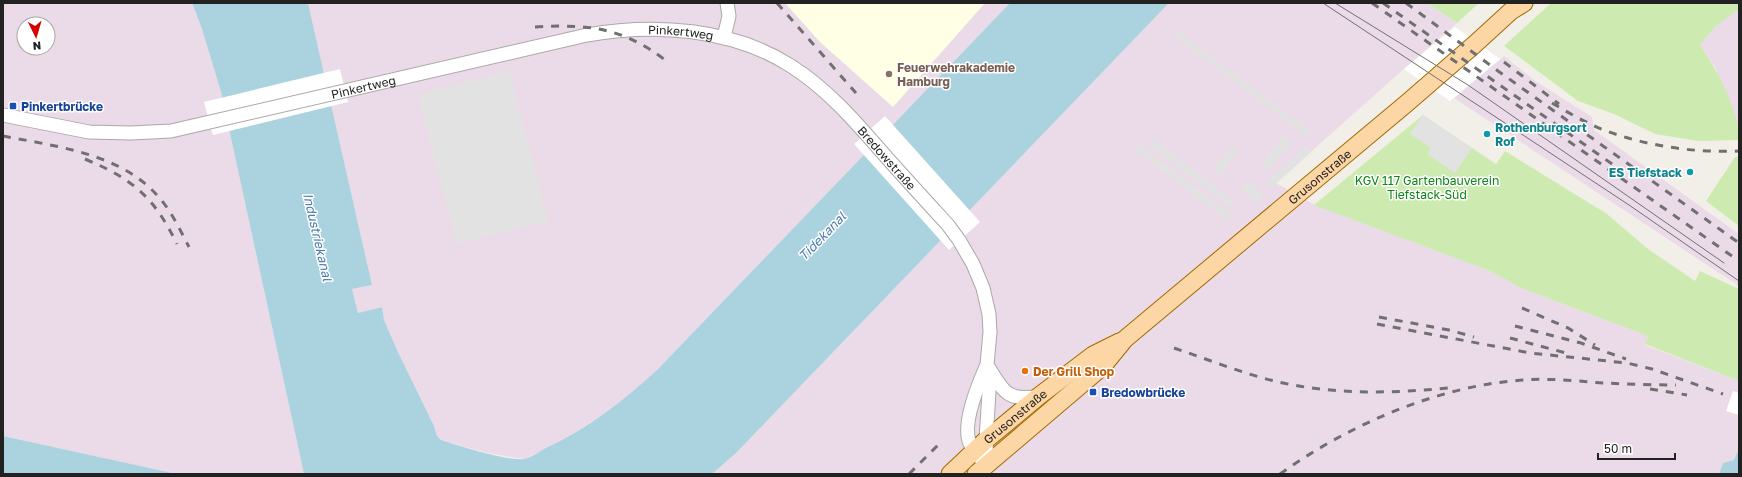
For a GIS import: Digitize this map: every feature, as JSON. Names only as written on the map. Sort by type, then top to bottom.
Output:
[{"type":"main road","name":"Grusonstraße","points":[[981,469],[1103,366],[1125,339],[1402,108],[1517,6]]},
{"type":"main road","name":"Grusonstraße","points":[[950,474],[980,445],[1039,396],[1093,355],[1125,339]]},
{"type":"street","points":[[724,37],[729,16],[727,3]]},
{"type":"street","name":"Pinkertweg","points":[[3,115],[89,132],[131,133],[171,131],[345,90],[610,31],[642,29],[668,30],[724,37]]},
{"type":"street","name":"Bredowstraße","points":[[724,37],[770,54],[791,66],[820,87],[866,134],[959,240],[973,264],[983,288],[990,314],[987,365],[989,392],[980,445],[981,469]]},
{"type":"street","points":[[987,365],[999,386],[1008,394],[1022,399],[1039,396]]},
{"type":"street","name":"Bredowstraße","points":[[980,445],[969,441],[968,426],[976,390],[987,365]]},
{"type":"shaded area","points":[[3,3],[192,3],[202,29],[221,92],[304,474],[177,474],[3,436]]},
{"type":"shaded area","points":[[308,3],[1010,3],[658,369],[633,393],[601,416],[562,440],[525,459],[487,453],[441,440],[437,436],[434,426],[398,352],[384,320],[382,307],[358,313],[352,289],[372,285]]},
{"type":"shaded area","name":"Feuerwehrakademie Hamburg","points":[[785,3],[985,3],[893,107],[820,42]]},
{"type":"shaded area","points":[[1169,3],[1427,3],[1457,23],[1276,183],[1315,205],[1490,271],[1521,288],[1648,336],[1645,345],[1739,381],[1739,448],[1734,460],[1723,463],[1719,474],[712,474],[736,453]]},
{"type":"shaded area","points":[[1739,9],[1739,132],[1729,100],[1715,67],[1700,45],[1717,25]]},
{"type":"shaded area","points":[[1177,31],[1311,132],[1307,137],[1173,35]]},
{"type":"shaded area","points":[[1504,56],[1534,80],[1592,117],[1594,130],[1739,234],[1739,286],[1454,98]]},
{"type":"shaded area","points":[[509,71],[548,221],[457,244],[418,95]]},
{"type":"shaded area","points":[[1423,115],[1472,148],[1455,173],[1427,154],[1431,148],[1410,134]]},
{"type":"shaded area","points":[[1283,136],[1292,143],[1269,170],[1261,164]]},
{"type":"shaded area","points":[[1152,138],[1235,202],[1231,207],[1147,145]]},
{"type":"shaded area","points":[[1138,144],[1231,214],[1227,220],[1133,149]]},
{"type":"shaded area","points":[[1232,145],[1239,150],[1220,175],[1212,170]]},
{"type":"shaded area","points":[[1305,147],[1311,152],[1270,189],[1265,183]]},
{"type":"shaded area","points":[[1249,179],[1263,195],[1256,202],[1241,189]]},
{"type":"green space","points":[[1427,3],[1479,3],[1457,23]]},
{"type":"green space","points":[[1551,3],[1739,3],[1739,9],[1717,25],[1700,45],[1726,90],[1735,116],[1739,140],[1698,141],[1655,134],[1614,114],[1578,101],[1504,46]]},
{"type":"green space","name":"KGV 117 Gartenbauverein Tiefstack-Süd","points":[[1423,115],[1496,164],[1505,151],[1607,214],[1648,249],[1695,281],[1700,271],[1739,289],[1739,381],[1645,344],[1648,336],[1521,288],[1490,271],[1314,205]]},
{"type":"green space","points":[[1739,156],[1739,226],[1706,201],[1735,157]]},
{"type":"water","points":[[192,3],[308,3],[372,285],[352,289],[358,313],[382,307],[384,320],[398,352],[434,426],[437,436],[441,440],[506,458],[524,459],[591,423],[619,403],[658,369],[1010,3],[1169,3],[736,453],[712,474],[304,474],[221,92],[202,29]]},
{"type":"water","points":[[3,436],[177,474],[3,474]]},
{"type":"water","points":[[1739,448],[1739,474],[1719,474],[1723,463],[1734,460]]},
{"type":"pier","points":[[1455,27],[1500,59],[1450,101],[1404,69]]},
{"type":"pier","points":[[340,69],[348,102],[213,135],[204,102]]},
{"type":"pier","points":[[885,116],[980,222],[949,250],[854,144]]},
{"type":"pier","points":[[1733,391],[1739,393],[1739,415],[1726,411]]},
{"type":"tram line","points":[[1323,3],[1629,205],[1739,281]]},
{"type":"tram line","points":[[1335,3],[1468,85],[1724,263]]},
{"type":"railway","points":[[777,3],[856,93]]},
{"type":"railway","points":[[1372,3],[1739,261]]},
{"type":"railway","points":[[1383,3],[1615,166]]},
{"type":"railway","points":[[1406,3],[1498,71],[1739,243]]},
{"type":"railway","points":[[535,27],[588,27],[619,34],[634,40],[665,60]]},
{"type":"railway","points":[[1504,62],[1559,104]]},
{"type":"railway","points":[[1552,103],[1578,118],[1620,136],[1670,147],[1705,151],[1739,151]]},
{"type":"railway","points":[[3,136],[84,153],[104,160],[140,179],[165,205],[174,218],[189,247]]},
{"type":"railway","points":[[85,159],[116,174],[140,191],[160,214],[177,244]]},
{"type":"railway","points":[[1522,308],[1568,328],[1595,345]]},
{"type":"railway","points":[[1379,317],[1449,330],[1474,337]]},
{"type":"railway","points":[[1377,324],[1530,353],[1627,363],[1652,369],[1723,394]]},
{"type":"railway","points":[[1515,326],[1581,343],[1626,359]]},
{"type":"railway","points":[[1510,338],[1566,353]]},
{"type":"railway","points":[[1174,348],[1255,376],[1304,387],[1325,390],[1366,392],[1449,388]]},
{"type":"railway","points":[[1280,474],[1335,439],[1365,424],[1396,410],[1460,390],[1492,383],[1534,379],[1621,384],[1676,385]]},
{"type":"railway","points":[[1650,389],[1687,395]]},
{"type":"railway","points":[[909,474],[940,443]]},
{"type":"place","name":"Feuerwehrakademie Hamburg","points":[[889,74]]},
{"type":"place","name":"Pinkertbrücke","points":[[13,106]]},
{"type":"place","name":"Rothenburgsort Rof","points":[[1487,134]]},
{"type":"place","name":"ES Tiefstack","points":[[1690,172]]},
{"type":"place","name":"Der Grill Shop","points":[[1025,371]]},
{"type":"place","name":"Bredowbrücke","points":[[1093,392]]},
{"type":"water label","name":"Tidekanal","points":[[822,236]]},
{"type":"water label","name":"Industriekanal","points":[[318,237]]}]
